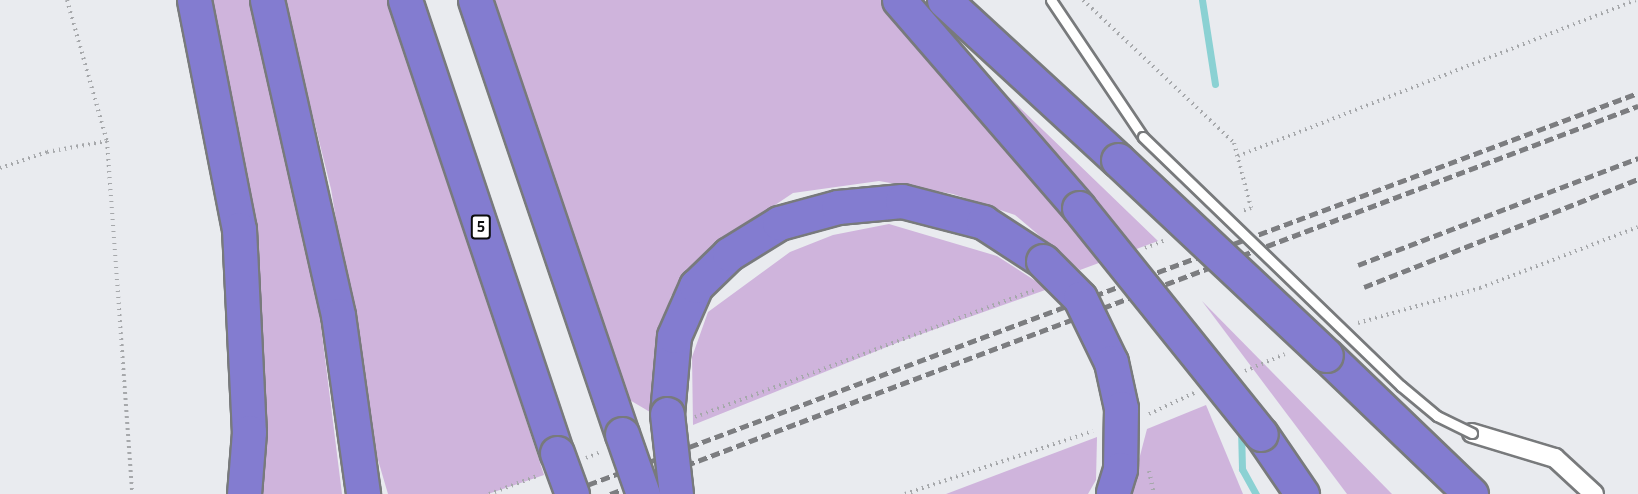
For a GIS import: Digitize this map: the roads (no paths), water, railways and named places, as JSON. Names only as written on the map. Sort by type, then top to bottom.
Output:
[{"type":"highway","points":[[194,0],[239,229],[249,432],[244,494]]},
{"type":"highway","points":[[267,0],[336,304],[363,494]]},
{"type":"highway","name":"5","points":[[405,0],[572,494]]},
{"type":"highway","points":[[475,0],[617,441],[643,494]]},
{"type":"highway","points":[[899,0],[1079,208],[1261,434],[1302,494]]},
{"type":"highway","points":[[944,0],[1118,160],[1311,352],[1471,494]]},
{"type":"highway","points":[[676,494],[679,416],[674,336],[696,286],[729,254],[779,223],[838,207],[902,201],[983,222],[1040,275],[1080,298],[1111,362],[1121,408],[1120,469],[1112,493]]},
{"type":"street","points":[[1472,433],[1555,458],[1594,494]]},
{"type":"lane","points":[[1051,0],[1143,138],[1401,386],[1437,416],[1472,433]]},
{"type":"waterway","points":[[1202,0],[1215,84]]},
{"type":"waterway","points":[[1241,428],[1242,469],[1256,494]]},
{"type":"railway","points":[[563,494],[1638,93]]},
{"type":"railway","points":[[610,494],[1638,106]]},
{"type":"railway","points":[[1358,265],[1638,158]]},
{"type":"railway","points":[[1364,287],[1638,179]]}]
